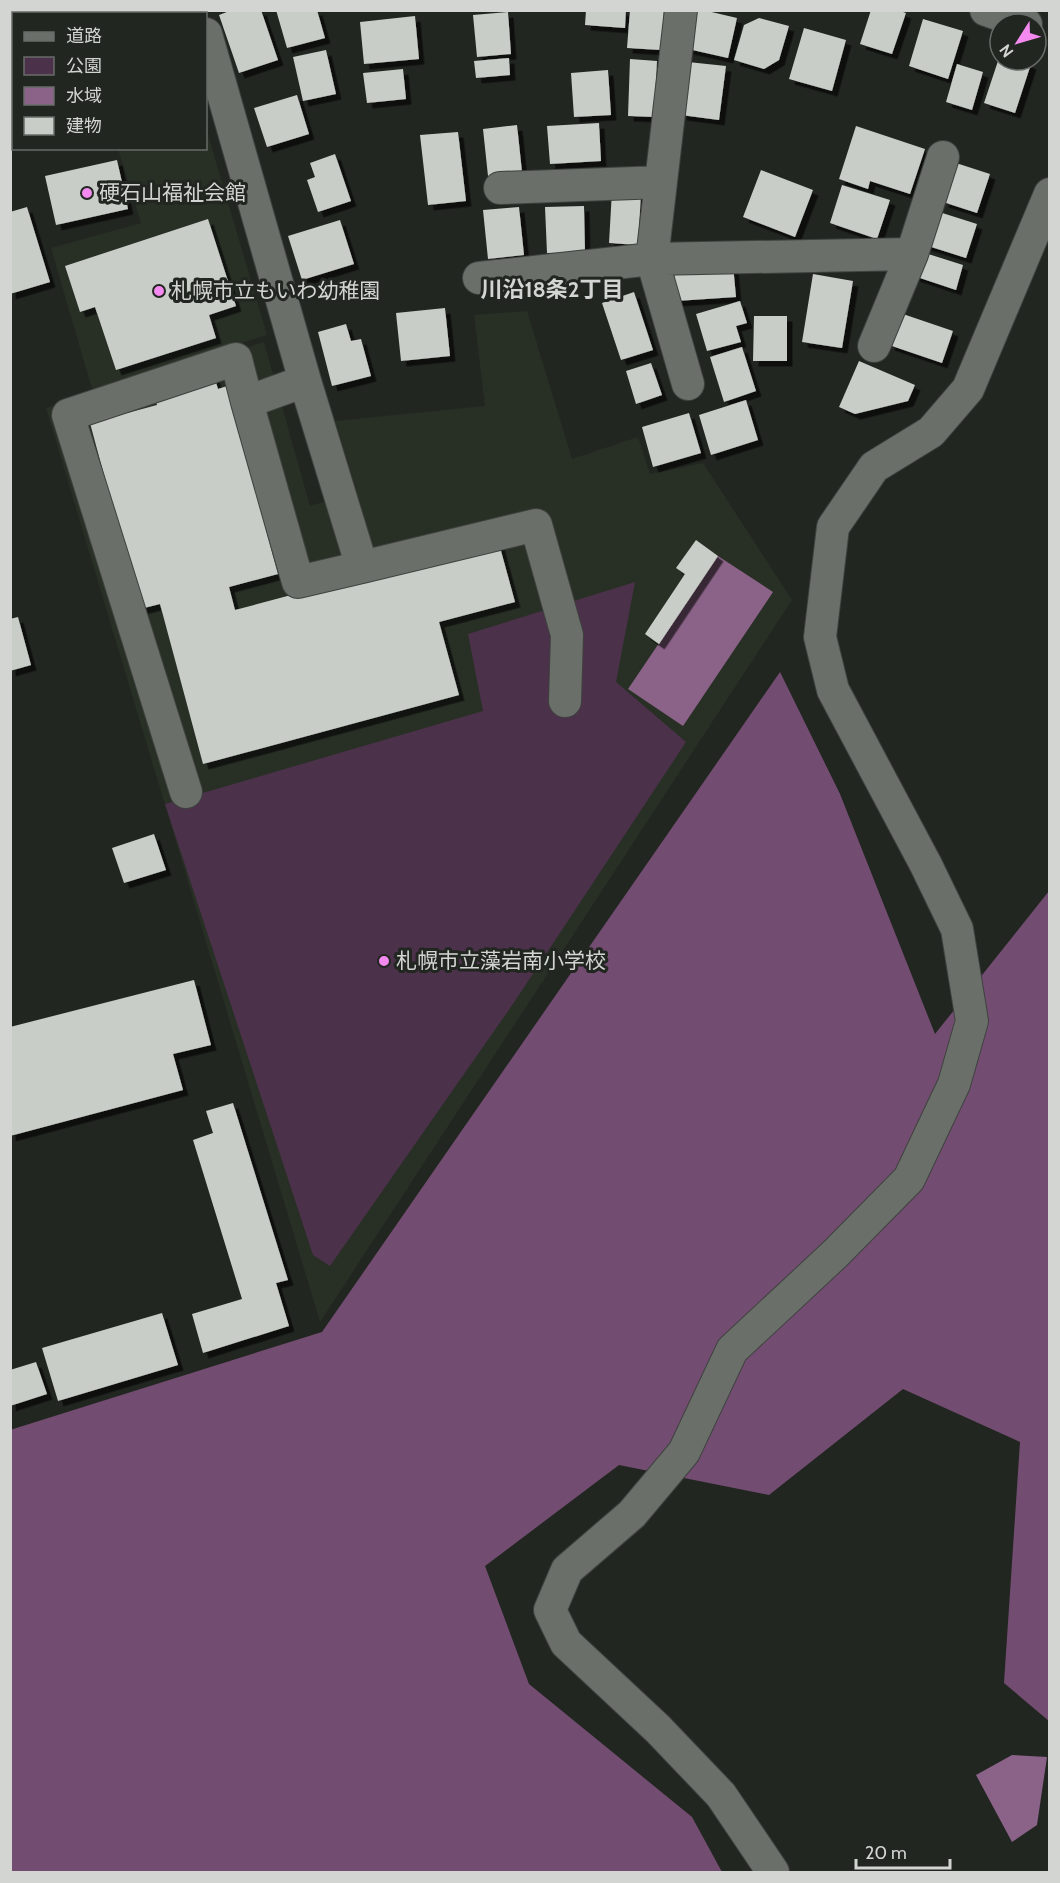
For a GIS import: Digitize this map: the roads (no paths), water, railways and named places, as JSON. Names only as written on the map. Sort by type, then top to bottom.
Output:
[{"type":"street","points":[[681,10],[652,259],[688,384]]},
{"type":"street","points":[[207,38],[305,381],[362,567]]},
{"type":"street","points":[[874,346],[912,254],[943,157]]},
{"type":"street","points":[[501,188],[661,182]]},
{"type":"street","points":[[773,1872],[721,1795],[658,1729],[566,1643],[549,1610],[567,1570],[632,1514],[684,1452],[732,1350],[835,1254],[909,1179],[954,1084],[972,1021],[957,929],[926,865],[833,690],[820,637],[833,527],[874,467],[931,432],[968,389],[1050,194]]},
{"type":"street","points":[[479,278],[652,259],[912,254]]},
{"type":"street","points":[[186,792],[68,415],[236,359],[298,582],[536,525],[567,635],[565,701]]},
{"type":"street","points":[[247,402],[305,381]]},
{"type":"water","points":[[718,556],[773,592],[683,726],[628,689]]},
{"type":"water","points":[[1012,1755],[1047,1757],[1037,1825],[1012,1842],[976,1775]]},
{"type":"place","name":"硬石山福祉会館","points":[[87,193]]},
{"type":"place","name":"札幌市立もいわ幼稚園","points":[[159,291]]},
{"type":"place","name":"札幌市立藻岩南小学校","points":[[384,961]]},
{"type":"district","name":"川沿18条2丁目","points":[[552,289]]}]
